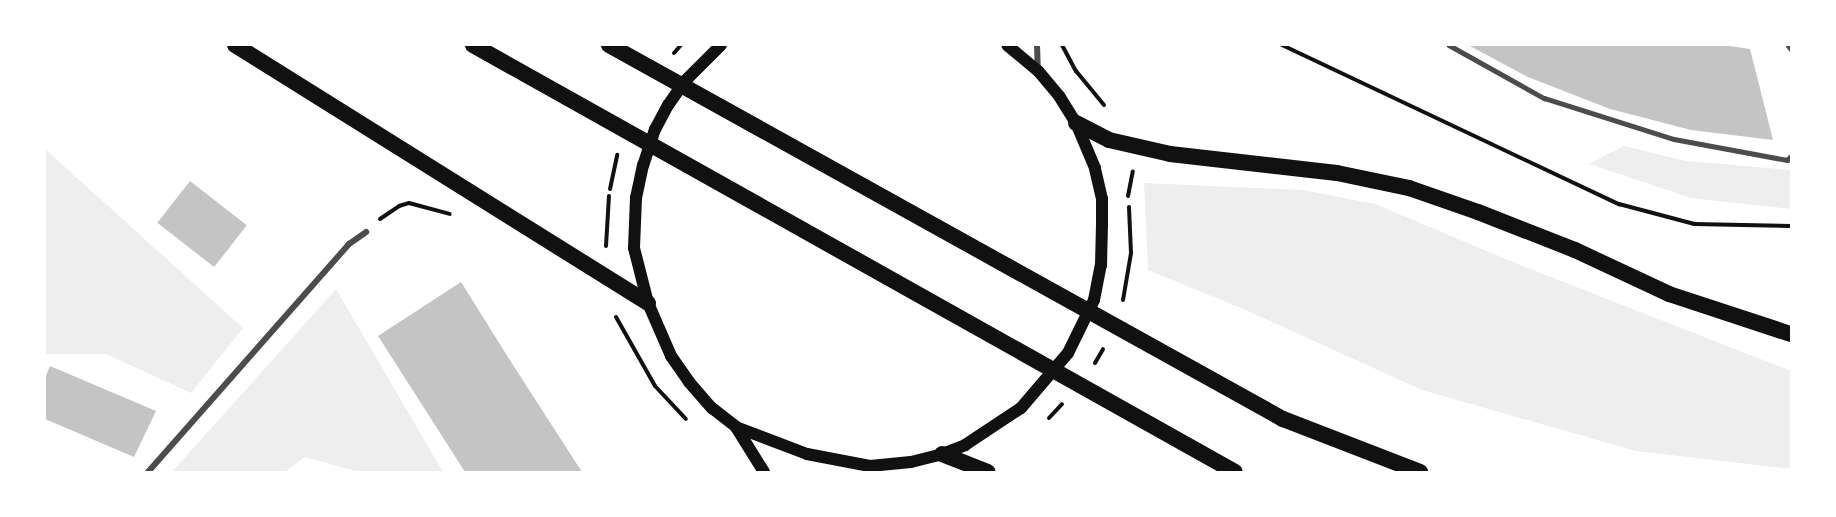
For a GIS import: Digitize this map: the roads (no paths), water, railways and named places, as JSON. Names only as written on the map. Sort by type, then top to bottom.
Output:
[{"type":"highway","points":[[235,45],[648,303]]},
{"type":"highway","points":[[473,45],[948,312],[1132,412],[1235,472]]},
{"type":"highway","points":[[609,45],[1283,419],[1420,472]]},
{"type":"highway","points":[[1076,123],[1109,140],[1170,154],[1337,173],[1409,188],[1575,250],[1669,294],[1791,334]]},
{"type":"highway","points":[[942,454],[988,472]]},
{"type":"main road","points":[[721,45],[685,81],[655,129],[643,165],[634,220],[634,248],[648,303],[671,356],[689,382],[712,408],[736,427],[785,447],[842,462],[870,466],[911,462],[942,454],[965,445],[1021,408],[1068,353],[1094,300],[1101,265],[1102,225],[1102,199],[1095,168],[1076,123],[1038,71],[1007,45]]},
{"type":"main road","points":[[736,427],[764,472]]},
{"type":"main road","points":[[894,472],[911,462]]},
{"type":"street","points":[[1037,45],[1038,71]]},
{"type":"street","points":[[148,472],[349,244],[366,232]]},
{"type":"lane","points":[[1449,45],[1544,98],[1674,139],[1788,159],[1791,156]]},
{"type":"lane","points":[[1788,45],[1791,49]]}]
